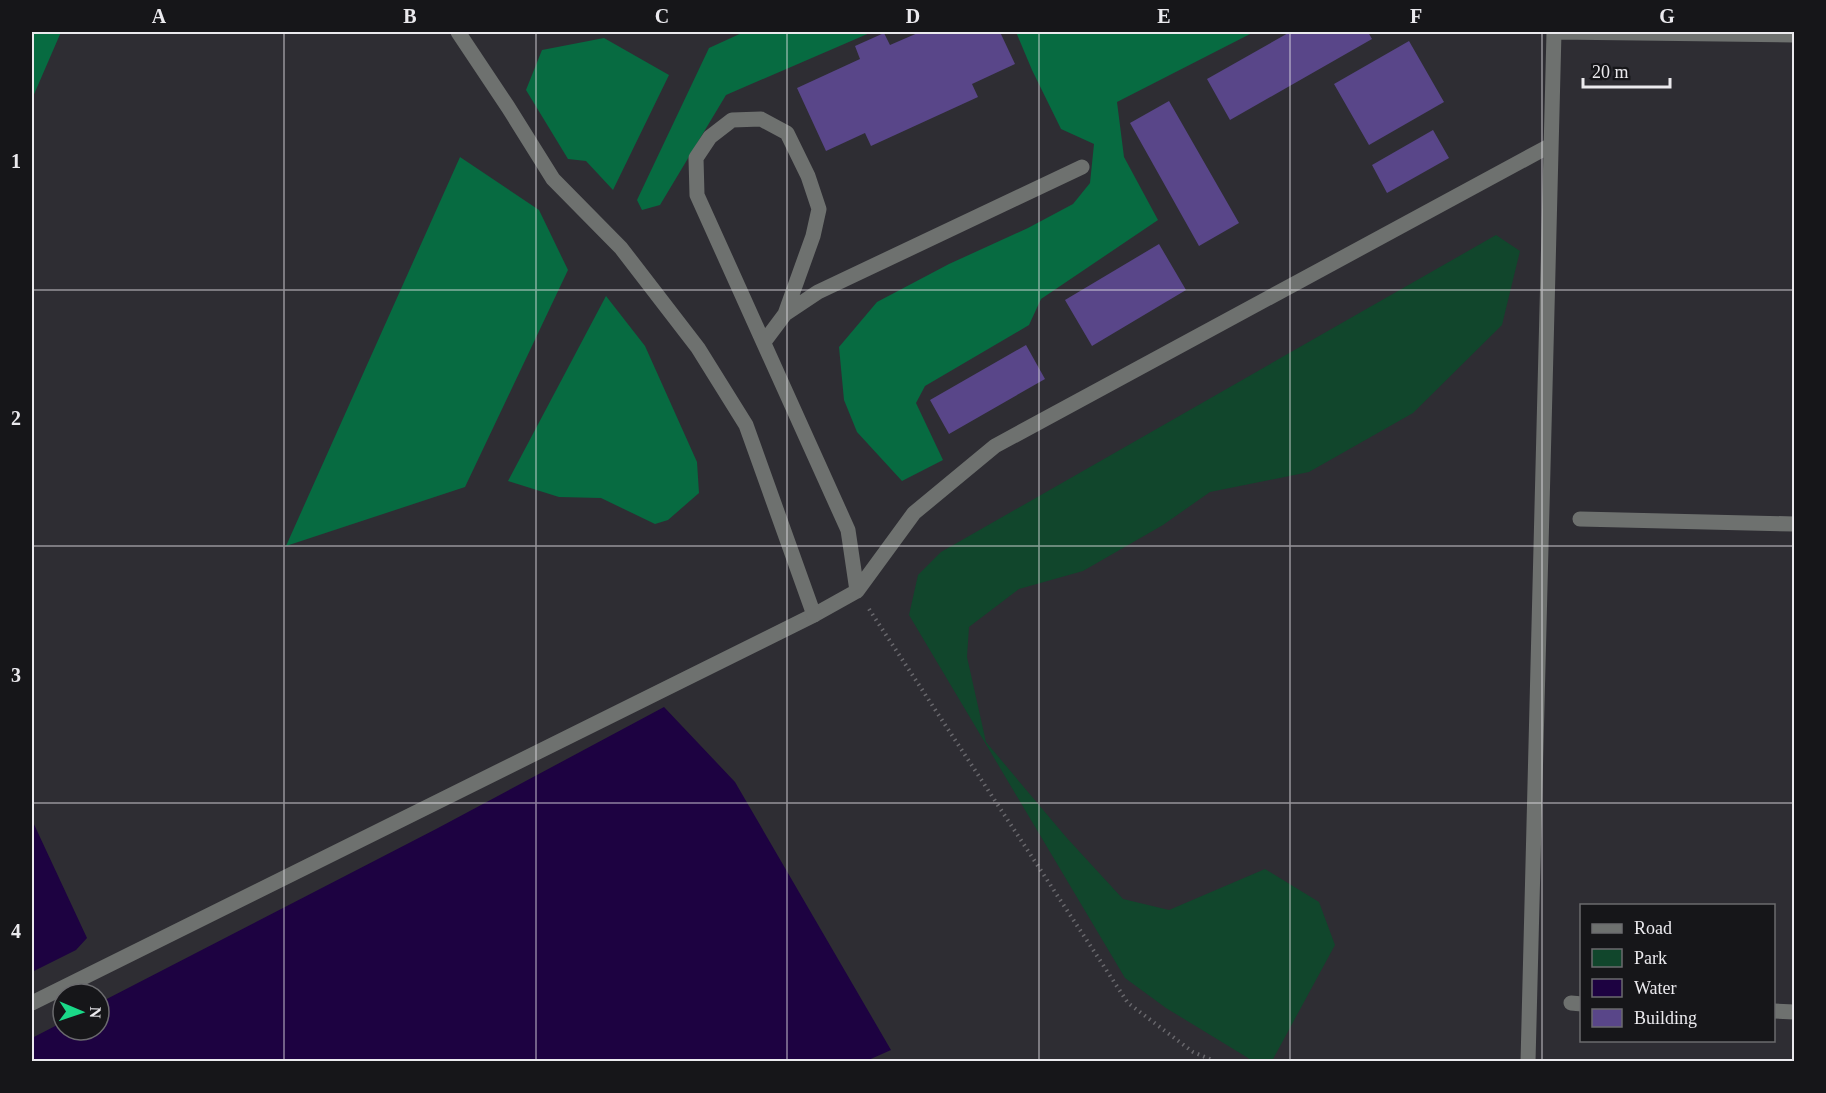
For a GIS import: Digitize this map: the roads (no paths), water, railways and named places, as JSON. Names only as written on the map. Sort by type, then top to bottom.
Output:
[{"type":"street","points":[[458,32],[553,179],[621,248],[698,348],[746,425],[814,615]]},
{"type":"street","points":[[1528,1062],[1555,32],[1794,35]]},
{"type":"street","points":[[764,342],[785,314],[813,236],[819,209],[808,176],[787,134],[761,119],[732,120],[710,137],[696,158],[697,195],[848,530],[857,591]]},
{"type":"street","points":[[32,1003],[814,615],[857,591],[914,513],[995,446],[1551,145]]},
{"type":"street","points":[[785,314],[818,292],[1082,167]]},
{"type":"street","points":[[1580,519],[1794,524]]},
{"type":"street","points":[[1775,1011],[1794,1012]]},
{"type":"water","points":[[664,707],[735,782],[891,1050],[864,1062],[32,1061],[32,1038],[51,1028],[51,1042],[111,1042],[111,997],[438,828]]},
{"type":"water","points":[[32,820],[87,938],[76,950],[32,972]]}]
